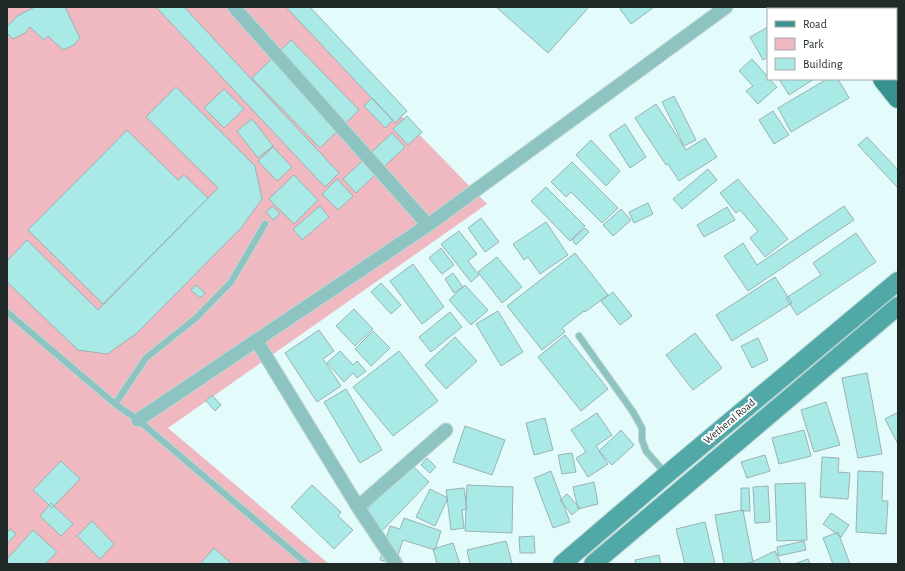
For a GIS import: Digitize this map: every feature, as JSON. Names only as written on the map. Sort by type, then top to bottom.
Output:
[{"type":"main road","points":[[884,80],[898,98]]},
{"type":"main road","name":"Wetheral Road","points":[[562,564],[898,281]]},
{"type":"main road","name":"Wetheral Road","points":[[593,564],[898,306]]},
{"type":"street","points":[[234,7],[428,226]]},
{"type":"street","points":[[138,420],[428,226],[726,7]]},
{"type":"street","points":[[256,340],[358,507],[396,564]]},
{"type":"street","points":[[358,507],[446,430]]},
{"type":"lane","points":[[116,404],[146,358],[196,318],[231,282],[265,224]]},
{"type":"lane","points":[[7,312],[116,404],[138,420],[307,564]]},
{"type":"lane","points":[[580,336],[633,412],[642,428],[642,440],[646,451],[666,475]]},
{"type":"green space","points":[[7,7],[295,7],[487,204],[168,428],[329,564],[7,564]]},
{"type":"building","points":[[35,7],[65,7],[80,38],[74,45],[63,50],[48,36],[44,40],[30,27],[25,33],[13,39],[7,33],[7,27],[17,16]]},
{"type":"building","points":[[156,7],[184,7],[339,173],[325,187]]},
{"type":"building","points":[[286,7],[310,7],[407,111],[395,123]]},
{"type":"building","points":[[496,7],[589,7],[548,53]]},
{"type":"building","points":[[623,7],[654,7],[631,24],[620,9]]},
{"type":"building","points":[[767,28],[767,58],[763,60],[750,37]]},
{"type":"building","points":[[291,40],[359,110],[320,148],[252,78]]},
{"type":"building","points":[[752,59],[767,76],[767,80],[770,80],[777,87],[758,104],[746,91],[753,86],[739,71]]},
{"type":"building","points":[[780,80],[812,80],[789,95]]},
{"type":"building","points":[[825,80],[839,80],[849,98],[791,132],[778,108]]},
{"type":"building","points":[[176,87],[255,166],[262,199],[241,228],[136,334],[107,354],[78,350],[7,282],[7,261],[27,240],[98,310],[218,188],[146,117]]},
{"type":"building","points":[[224,89],[244,109],[224,128],[204,108]]},
{"type":"building","points":[[674,96],[696,140],[684,146],[662,102]]},
{"type":"building","points":[[372,98],[393,120],[385,128],[364,106]]},
{"type":"building","points":[[656,104],[686,150],[705,138],[717,157],[679,181],[668,164],[666,165],[635,118]]},
{"type":"building","points":[[773,111],[789,135],[774,144],[759,120]]},
{"type":"building","points":[[407,116],[422,132],[408,145],[393,129]]},
{"type":"building","points":[[252,119],[273,146],[258,158],[237,131]]},
{"type":"building","points":[[625,124],[646,157],[630,168],[609,135]]},
{"type":"building","points":[[127,130],[178,180],[184,175],[208,198],[103,304],[28,230]]},
{"type":"building","points":[[392,133],[405,147],[356,193],[343,179]]},
{"type":"building","points":[[867,137],[898,170],[898,188],[858,145]]},
{"type":"building","points":[[591,140],[620,171],[606,186],[576,155]]},
{"type":"building","points":[[273,147],[292,167],[277,181],[258,161]]},
{"type":"building","points":[[572,162],[618,208],[602,223],[571,192],[566,197],[551,182]]},
{"type":"building","points":[[708,169],[717,180],[682,209],[673,199]]},
{"type":"building","points":[[294,175],[318,200],[294,224],[269,199]]},
{"type":"building","points":[[337,179],[353,196],[338,210],[322,194]]},
{"type":"building","points":[[738,179],[788,239],[765,257],[750,238],[758,231],[740,210],[736,213],[720,193]]},
{"type":"building","points":[[546,187],[585,226],[570,241],[531,201]]},
{"type":"building","points":[[648,203],[653,214],[634,223],[629,212]]},
{"type":"building","points":[[273,206],[280,214],[273,220],[266,212]]},
{"type":"building","points":[[320,206],[329,217],[302,240],[293,229]]},
{"type":"building","points":[[844,206],[854,220],[748,291],[724,256],[743,243],[757,265]]},
{"type":"building","points":[[727,207],[735,220],[704,237],[697,225]]},
{"type":"building","points":[[621,209],[631,220],[613,236],[603,225]]},
{"type":"building","points":[[481,218],[499,242],[485,252],[468,228]]},
{"type":"building","points":[[546,222],[568,255],[540,274],[528,257],[524,260],[513,244]]},
{"type":"building","points":[[585,228],[589,232],[576,245],[572,240]]},
{"type":"building","points":[[459,231],[477,254],[468,261],[479,275],[471,282],[441,244]]},
{"type":"building","points":[[856,233],[876,262],[797,315],[786,298],[821,275],[813,263]]},
{"type":"building","points":[[441,248],[454,265],[442,274],[429,258]]},
{"type":"building","points":[[575,253],[608,295],[562,328],[565,332],[542,350],[507,306]]},
{"type":"building","points":[[497,257],[522,287],[502,303],[478,272]]},
{"type":"building","points":[[413,264],[444,307],[422,324],[390,281]]},
{"type":"building","points":[[453,273],[463,287],[454,293],[445,279]]},
{"type":"building","points":[[775,277],[792,303],[732,341],[716,315]]},
{"type":"building","points":[[381,283],[401,305],[391,314],[371,292]]},
{"type":"building","points":[[196,285],[205,293],[200,298],[191,290]]},
{"type":"building","points":[[465,285],[488,310],[471,325],[449,300]]},
{"type":"building","points":[[613,292],[632,316],[620,325],[601,301]]},
{"type":"building","points":[[354,309],[373,329],[355,346],[336,326]]},
{"type":"building","points":[[498,311],[523,352],[501,366],[476,324]]},
{"type":"building","points":[[450,312],[462,327],[431,352],[419,337]]},
{"type":"building","points":[[319,330],[334,351],[323,359],[341,386],[317,402],[285,353]]},
{"type":"building","points":[[373,331],[390,348],[371,366],[355,349]]},
{"type":"building","points":[[695,333],[722,368],[693,390],[666,355]]},
{"type":"building","points":[[565,335],[608,389],[581,411],[538,357]]},
{"type":"building","points":[[455,337],[477,361],[446,389],[425,365]]},
{"type":"building","points":[[758,338],[768,360],[752,368],[741,346]]},
{"type":"building","points":[[340,351],[353,365],[357,361],[366,371],[357,378],[353,373],[344,382],[327,363]]},
{"type":"building","points":[[399,351],[438,401],[393,436],[353,387]]},
{"type":"building","points":[[867,373],[882,454],[858,458],[842,378]]},
{"type":"building","points":[[346,389],[382,450],[360,463],[324,402]]},
{"type":"building","points":[[212,395],[221,405],[215,411],[206,401]]},
{"type":"building","points":[[826,402],[840,445],[814,452],[801,410]]},
{"type":"building","points":[[898,412],[898,444],[885,419]]},
{"type":"building","points":[[597,413],[612,435],[596,446],[608,464],[588,477],[576,458],[586,452],[571,430]]},
{"type":"building","points":[[545,418],[553,450],[534,455],[526,423]]},
{"type":"building","points":[[465,426],[505,440],[492,475],[453,462]]},
{"type":"building","points":[[621,430],[634,445],[612,465],[599,451]]},
{"type":"building","points":[[804,430],[811,456],[779,464],[772,438]]},
{"type":"building","points":[[572,453],[576,472],[562,474],[558,455]]},
{"type":"building","points":[[765,455],[770,471],[747,478],[741,462]]},
{"type":"building","points":[[822,457],[839,458],[838,472],[850,473],[848,499],[820,497]]},
{"type":"building","points":[[427,458],[436,467],[430,473],[421,465]]},
{"type":"building","points":[[61,461],[80,479],[52,508],[33,490]]},
{"type":"building","points":[[411,464],[429,482],[378,535],[365,512]]},
{"type":"building","points":[[551,471],[570,522],[553,528],[534,478]]},
{"type":"building","points":[[858,471],[883,472],[882,501],[888,501],[886,534],[856,532]]},
{"type":"building","points":[[594,482],[598,504],[578,509],[573,487]]},
{"type":"building","points":[[805,483],[807,540],[777,541],[775,484]]},
{"type":"building","points":[[312,485],[341,512],[338,516],[353,530],[334,549],[291,507]]},
{"type":"building","points":[[467,485],[513,487],[512,533],[465,531]]},
{"type":"building","points":[[768,486],[770,522],[755,523],[753,487]]},
{"type":"building","points":[[464,488],[467,509],[462,510],[464,528],[451,530],[446,490]]},
{"type":"building","points":[[741,488],[749,488],[750,511],[741,511]]},
{"type":"building","points":[[430,489],[448,498],[435,526],[416,517]]},
{"type":"building","points":[[567,494],[580,508],[572,515],[560,500]]},
{"type":"building","points":[[51,503],[73,524],[61,536],[40,516]]},
{"type":"building","points":[[743,510],[753,562],[724,564],[715,515]]},
{"type":"building","points":[[831,513],[849,525],[841,537],[823,524]]},
{"type":"building","points":[[404,518],[441,531],[435,550],[403,540],[395,564],[380,560],[390,526],[400,529]]},
{"type":"building","points":[[92,521],[114,544],[100,559],[77,536]]},
{"type":"building","points":[[705,522],[715,564],[685,564],[676,529]]},
{"type":"building","points":[[10,529],[16,534],[7,544],[7,533]]},
{"type":"building","points":[[33,530],[57,552],[45,564],[7,564],[7,559]]},
{"type":"building","points":[[838,532],[850,564],[833,564],[823,538]]},
{"type":"building","points":[[534,536],[535,553],[520,553],[519,537]]},
{"type":"building","points":[[506,541],[512,563],[470,564],[467,550]]},
{"type":"building","points":[[804,541],[806,550],[778,556],[777,547]]},
{"type":"building","points":[[453,543],[460,564],[433,564],[437,563],[433,549]]},
{"type":"building","points":[[214,548],[232,564],[200,564]]},
{"type":"building","points":[[775,551],[781,564],[753,564],[752,562]]},
{"type":"building","points":[[659,555],[661,564],[636,564],[635,560]]},
{"type":"building","points":[[808,559],[810,564],[794,564]]}]
